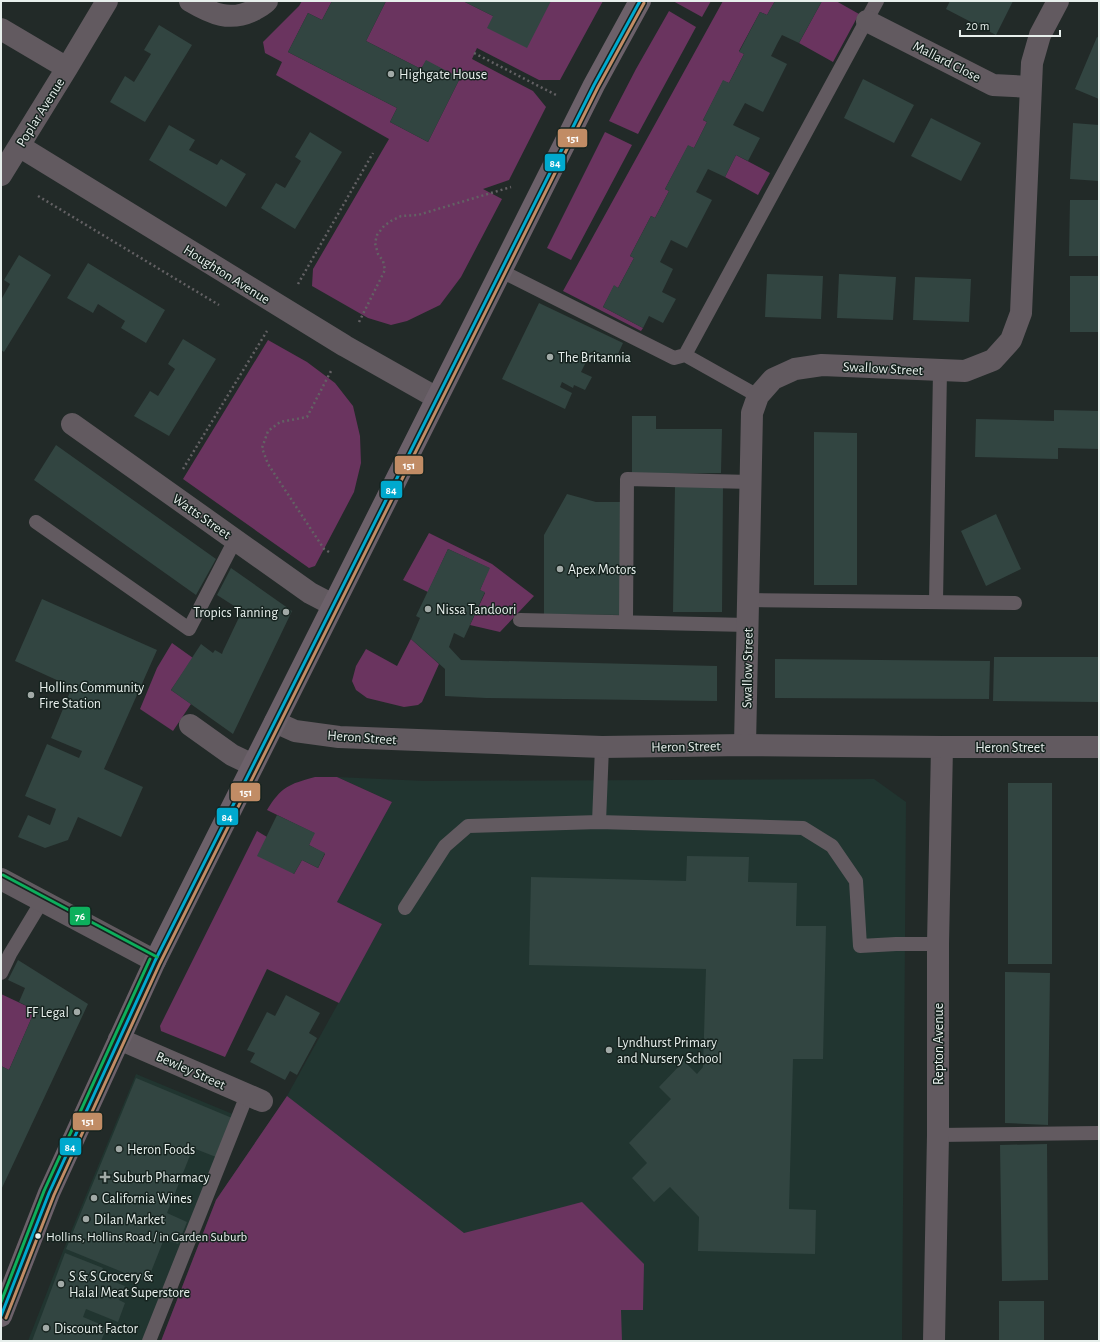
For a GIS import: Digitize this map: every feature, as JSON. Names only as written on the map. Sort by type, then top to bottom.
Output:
[{"type":"main road","points":[[1,1316],[50,1193],[155,960],[594,85],[640,1]]},
{"type":"street","name":"Poplar Avenue","points":[[1,175],[107,1]]},
{"type":"street","points":[[190,1],[202,8],[229,17],[245,14],[264,5],[267,1]]},
{"type":"street","name":"Swallow Street","points":[[745,745],[752,413],[758,396],[773,379],[794,369],[822,366],[965,371],[993,360],[1011,340],[1021,313],[1032,63],[1040,36],[1058,1]]},
{"type":"street","name":"Mallard Close","points":[[867,21],[993,85],[1030,87]]},
{"type":"street","name":"Poplar Avenue","points":[[1,29],[67,68]]},
{"type":"street","name":"Houghton Avenue","points":[[19,146],[345,346],[438,398]]},
{"type":"street","name":"Watts Street","points":[[72,424],[315,596],[334,605]]},
{"type":"street","name":"Heron Street","points":[[275,722],[295,731],[339,737],[602,747],[745,745],[942,747],[1099,746]]},
{"type":"street","points":[[190,725],[232,754],[253,766]]},
{"type":"street","name":"Repton Avenue","points":[[934,1341],[938,1135],[938,944],[942,747]]},
{"type":"street","points":[[1,879],[155,960]]},
{"type":"street","name":"Bewley Street","points":[[119,1038],[255,1098]]},
{"type":"lane","points":[[685,355],[877,1]]},
{"type":"lane","points":[[501,271],[674,358],[685,355],[758,396]]},
{"type":"lane","points":[[936,602],[940,371]]},
{"type":"lane","points":[[626,622],[627,479],[751,482]]},
{"type":"lane","points":[[36,522],[189,629],[235,540]]},
{"type":"lane","points":[[748,600],[1015,603]]},
{"type":"lane","points":[[520,620],[748,625]]},
{"type":"lane","points":[[600,822],[602,747]]},
{"type":"lane","points":[[405,908],[445,846],[468,826],[600,822],[803,828],[832,846],[856,881],[860,946],[938,944]]},
{"type":"lane","points":[[1,974],[10,954],[42,901]]},
{"type":"lane","points":[[149,1341],[255,1098]]},
{"type":"lane","points":[[938,1135],[1099,1133]]},
{"type":"path","points":[[474,53],[562,98]]},
{"type":"path","points":[[294,290],[373,153]]},
{"type":"path","points":[[356,326],[385,270],[383,261],[378,254],[375,243],[377,235],[384,226],[401,216],[418,215],[517,185]]},
{"type":"path","points":[[38,196],[222,307]]},
{"type":"path","points":[[181,473],[268,330],[262,329]]},
{"type":"path","points":[[331,554],[324,549],[268,464],[262,448],[268,431],[280,422],[307,417],[332,369]]},
{"type":"shaded area","points":[[302,1],[332,1],[322,20],[308,13],[288,52],[397,108],[390,122],[428,142],[460,78],[426,61],[421,69],[366,41],[386,1],[463,1],[493,16],[551,1],[603,1],[560,80],[539,80],[477,48],[472,59],[533,91],[546,107],[509,180],[483,189],[502,199],[461,277],[440,305],[407,321],[391,325],[368,318],[312,286],[313,269],[389,139],[276,75],[282,62],[265,53],[263,42],[299,6]]},
{"type":"shaded area","points":[[673,1],[711,1],[702,17]]},
{"type":"shaded area","points":[[723,1],[775,1],[767,15],[760,12],[739,51],[744,54],[729,83],[723,81],[703,120],[707,122],[694,148],[688,146],[665,189],[669,191],[655,218],[651,216],[630,256],[634,258],[618,288],[614,286],[603,307],[643,328],[641,331],[563,291]]},
{"type":"shaded area","points":[[822,1],[836,1],[859,14],[833,62],[799,43]]},
{"type":"shaded area","points":[[669,11],[696,27],[638,134],[609,121]]},
{"type":"shaded area","points":[[605,132],[632,145],[571,260],[547,248]]},
{"type":"shaded area","points":[[736,155],[770,173],[758,195],[725,177]]},
{"type":"shaded area","points":[[268,340],[307,362],[335,383],[353,406],[360,436],[361,463],[354,492],[315,566],[309,568],[183,479]]},
{"type":"shaded area","points":[[429,533],[492,564],[534,596],[500,632],[470,625],[485,593],[480,590],[489,568],[448,549],[428,592],[403,580]]},
{"type":"shaded area","points":[[411,639],[439,664],[422,702],[418,705],[404,707],[367,698],[356,690],[352,681],[356,666],[366,649],[397,666]]},
{"type":"shaded area","points":[[172,643],[193,658],[171,690],[191,704],[173,731],[140,709],[157,668]]},
{"type":"shaded area","points":[[315,777],[337,777],[392,802],[337,902],[382,924],[339,1003],[267,969],[225,1057],[161,1031],[160,1026],[257,831],[267,837],[294,874],[302,860],[318,868],[325,854],[309,845],[314,833],[267,810],[281,791],[292,784]]},
{"type":"shaded area","name":"Lyndhurst Primary and Nursery School","points":[[337,777],[425,781],[874,779],[906,802],[902,1341],[161,1341],[216,1200],[287,1096],[382,924],[337,902],[392,802]]},
{"type":"shaded area","points":[[1,994],[35,1010],[9,1070],[1,1066]]},
{"type":"shaded area","points":[[136,1074],[235,1115],[144,1341],[28,1341],[63,1251]]},
{"type":"shaded area","points":[[287,1096],[464,1233],[582,1202],[644,1264],[643,1310],[621,1310],[622,1341],[161,1341],[216,1200]]},
{"type":"building","name":"Highgate House","points":[[332,1],[386,1],[366,41],[421,69],[426,60],[460,78],[428,142],[390,122],[397,108],[288,52],[308,13],[322,20]]},
{"type":"building","name":"Highgate House","points":[[463,1],[551,1],[527,48],[487,28],[493,16]]},
{"type":"building","points":[[775,1],[822,1],[799,43],[782,35],[777,44],[771,56],[787,64],[763,112],[745,103],[733,125],[760,138],[748,161],[736,155],[725,177],[708,169],[696,192],[712,200],[687,248],[671,240],[660,262],[673,269],[662,292],[676,299],[663,323],[649,316],[643,328],[603,307],[614,285],[618,288],[634,258],[630,256],[651,216],[655,218],[669,191],[665,189],[688,145],[694,148],[707,122],[703,120],[723,80],[729,83],[744,54],[739,52],[760,12],[767,15]]},
{"type":"building","points":[[950,1],[1013,1],[996,35],[946,9]]},
{"type":"building","points":[[159,25],[192,45],[145,122],[110,102],[125,76],[134,82],[151,54],[144,50]]},
{"type":"building","points":[[1097,37],[1099,38],[1099,99],[1075,89]]},
{"type":"building","points":[[863,79],[914,105],[894,143],[844,118]]},
{"type":"building","points":[[931,118],[981,143],[961,181],[911,156]]},
{"type":"building","points":[[1073,123],[1099,125],[1099,181],[1070,179]]},
{"type":"building","points":[[169,125],[195,140],[189,150],[217,165],[221,159],[246,174],[226,207],[149,160]]},
{"type":"building","points":[[310,132],[342,152],[295,229],[261,208],[276,183],[285,188],[301,161],[295,157]]},
{"type":"building","points":[[1070,200],[1099,200],[1099,256],[1069,256]]},
{"type":"building","points":[[19,255],[51,275],[4,352],[1,350],[1,300],[10,284],[4,280]]},
{"type":"building","points":[[88,263],[165,310],[146,343],[121,328],[125,321],[98,304],[93,313],[67,298]]},
{"type":"building","points":[[767,274],[823,276],[821,319],[765,317]]},
{"type":"building","points":[[839,274],[896,277],[893,320],[837,318]]},
{"type":"building","points":[[1070,276],[1099,276],[1099,332],[1070,332]]},
{"type":"building","points":[[915,277],[971,279],[969,322],[913,320]]},
{"type":"building","name":"The Britannia","points":[[539,303],[623,343],[614,363],[591,352],[581,372],[592,377],[585,390],[574,385],[573,388],[562,382],[560,387],[572,393],[565,409],[502,379]]},
{"type":"building","points":[[183,339],[216,359],[169,436],[134,416],[150,391],[158,396],[175,369],[168,364]]},
{"type":"building","points":[[1054,410],[1099,411],[1099,449],[1058,448],[1058,459],[975,457],[976,419],[1054,421]]},
{"type":"building","points":[[632,416],[656,416],[656,429],[722,429],[721,473],[632,474]]},
{"type":"building","points":[[814,432],[857,433],[857,585],[814,585]]},
{"type":"building","points":[[56,445],[216,559],[196,595],[34,480]]},
{"type":"building","points":[[675,486],[723,487],[722,612],[673,612]]},
{"type":"building","points":[[567,494],[596,502],[621,502],[622,615],[544,614],[544,535]]},
{"type":"building","points":[[996,514],[1021,569],[986,586],[961,531]]},
{"type":"building","points":[[448,549],[490,568],[480,590],[485,592],[464,638],[454,633],[449,647],[461,660],[717,666],[717,701],[486,698],[445,696],[445,669],[411,639],[420,618],[416,616]]},
{"type":"building","points":[[231,568],[292,611],[233,734],[171,690],[201,644],[213,653],[215,650],[222,654],[242,611],[217,595]]},
{"type":"building","points":[[42,599],[157,650],[104,769],[143,787],[121,837],[78,817],[68,840],[45,848],[18,837],[28,815],[50,825],[56,809],[25,796],[47,744],[79,758],[82,751],[51,738],[72,687],[15,661]]},
{"type":"building","points":[[994,657],[1099,657],[1099,702],[993,701]]},
{"type":"building","points":[[775,659],[990,661],[989,699],[775,698]]},
{"type":"building","points":[[1008,783],[1052,783],[1052,964],[1008,964]]},
{"type":"building","points":[[277,815],[315,833],[309,845],[325,853],[318,868],[302,860],[294,874],[257,856]]},
{"type":"building","points":[[687,856],[749,857],[748,882],[797,883],[796,926],[826,926],[823,1059],[793,1059],[789,1209],[816,1210],[815,1254],[698,1251],[699,1217],[670,1187],[654,1202],[632,1178],[647,1163],[629,1143],[671,1099],[659,1087],[684,1061],[697,1074],[703,1067],[706,969],[529,965],[531,877],[686,881]]},
{"type":"building","points":[[18,960],[88,1004],[1,1190],[1,1066],[9,1070],[35,1010],[19,1002],[25,988],[8,980]]},
{"type":"building","points":[[1005,972],[1050,973],[1048,1125],[1005,1123]]},
{"type":"building","points":[[286,995],[320,1013],[309,1033],[317,1038],[297,1075],[290,1071],[285,1080],[250,1062],[255,1053],[247,1050],[267,1012],[275,1016]]},
{"type":"building","points":[[136,1078],[232,1118],[216,1157],[193,1148],[167,1213],[187,1222],[178,1244],[164,1239],[147,1282],[66,1249]]},
{"type":"building","points":[[1047,1144],[1048,1280],[1002,1281],[1000,1145]]},
{"type":"building","points":[[65,1253],[103,1268],[99,1276],[125,1286],[119,1300],[125,1303],[118,1322],[86,1309],[83,1317],[107,1327],[101,1341],[32,1341]]},
{"type":"building","points":[[999,1301],[1044,1301],[1044,1341],[999,1341]]},
{"type":"transit line","name":"84","points":[[1,1316],[49,1193],[155,961],[594,85],[640,1]]},
{"type":"transit line","name":"151","points":[[6,1318],[54,1195],[160,963],[598,87],[644,3]]},
{"type":"transit line","name":"76","points":[[3,875],[157,957]]},
{"type":"transit line","name":"76","points":[[1,1302],[44,1191],[150,959]]},
{"type":"place","name":"Highgate House","points":[[391,74]]},
{"type":"place","name":"The Britannia","points":[[550,357]]},
{"type":"place","name":"Apex Motors","points":[[560,569]]},
{"type":"place","name":"Nissa Tandoori","points":[[428,609]]},
{"type":"place","name":"Tropics Tanning","points":[[286,612]]},
{"type":"place","name":"Hollins Community Fire Station","points":[[31,695]]},
{"type":"place","name":"FF Legal","points":[[77,1012]]},
{"type":"place","name":"Lyndhurst Primary and Nursery School","points":[[609,1050]]},
{"type":"place","name":"Heron Foods","points":[[119,1149]]},
{"type":"place","name":"Suburb Pharmacy","points":[[105,1177]]},
{"type":"place","name":"California Wines","points":[[94,1198]]},
{"type":"place","name":"Dilan Market","points":[[86,1219]]},
{"type":"place","name":"Hollins, Hollins Road / in Garden Suburb","points":[[38,1236]]},
{"type":"place","name":"S & S Grocery & Halal Meat Superstore","points":[[61,1284]]},
{"type":"place","name":"Discount Factor","points":[[46,1328]]}]
